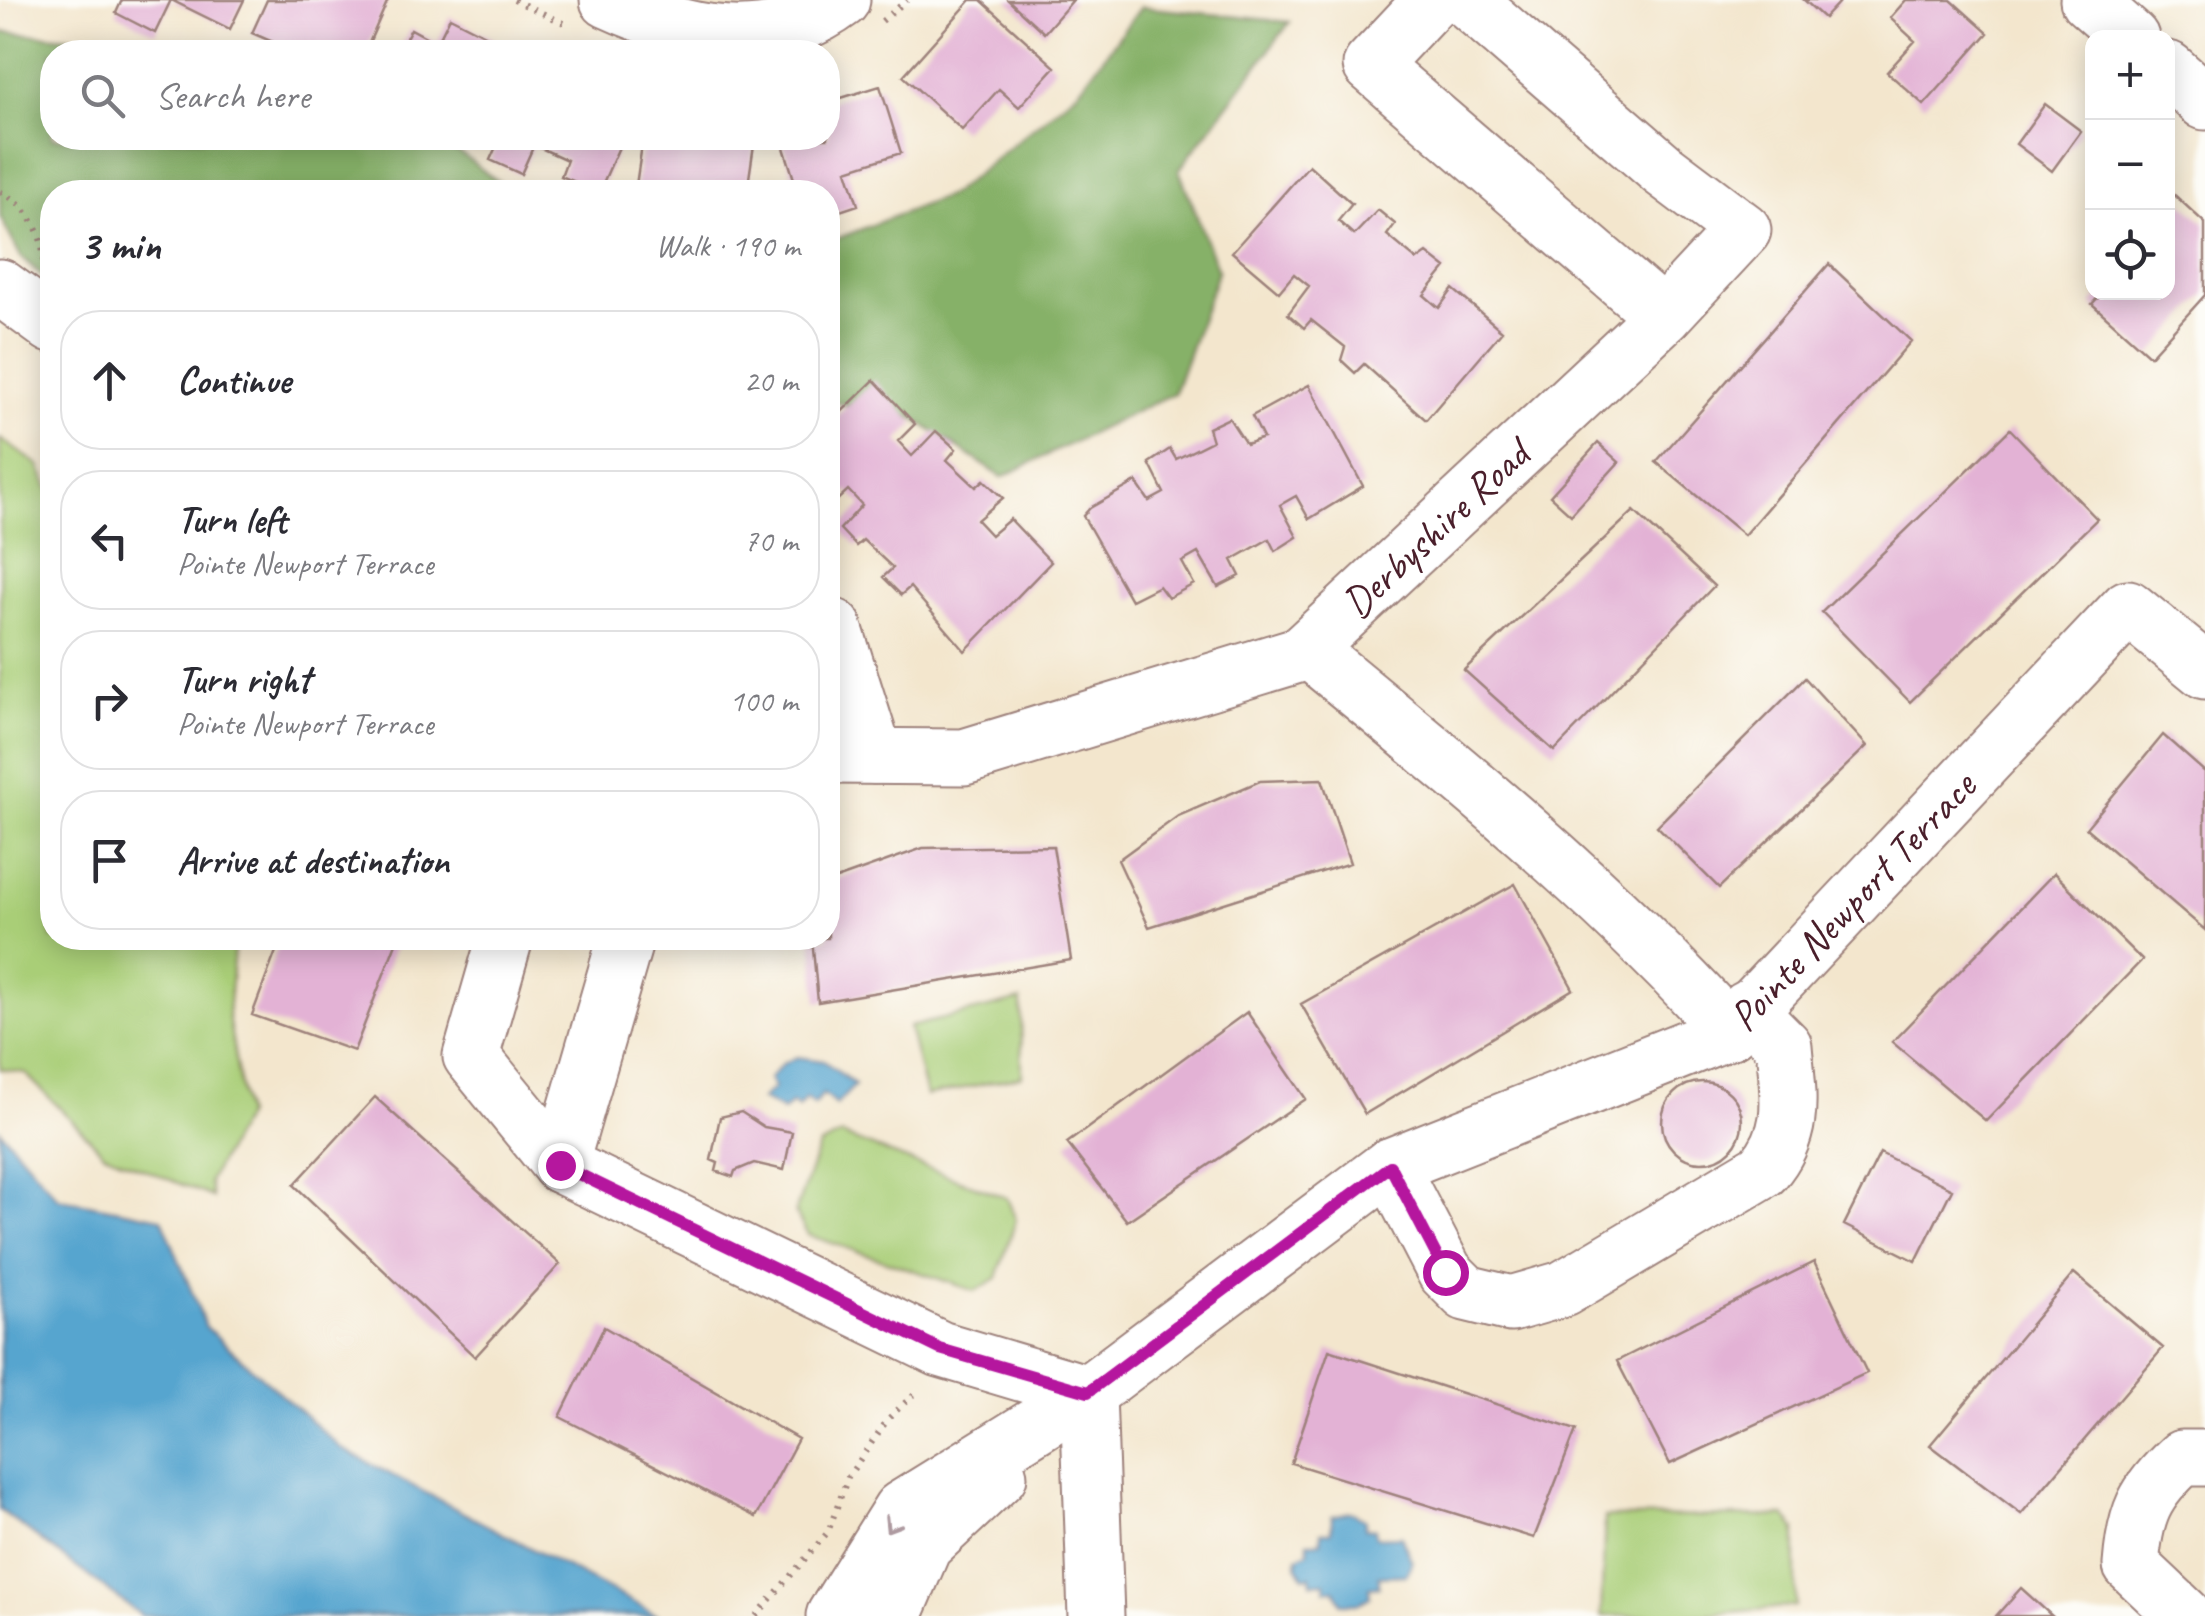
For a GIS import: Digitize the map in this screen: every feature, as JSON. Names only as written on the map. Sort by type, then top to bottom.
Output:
[{"type":"street","points":[[608,0],[648,18],[714,37],[776,32],[842,0]]},
{"type":"street","points":[[1432,0],[1371,65],[1662,316]]},
{"type":"street","name":"Derbyshire Road","points":[[851,756],[964,757],[1300,654],[1662,316],[1743,230],[1662,169],[1467,0]]},
{"type":"street","points":[[2088,0],[2122,30]]},
{"type":"street","points":[[2175,76],[2205,102]]},
{"type":"street","name":"Pointe Newport Terrace","points":[[1088,1392],[1390,1166],[1739,1020],[2128,608],[2205,670]]},
{"type":"street","points":[[1306,649],[1534,835],[1657,951],[1739,1020],[1784,1046],[1788,1112],[1782,1148],[1763,1170],[1563,1290],[1510,1304],[1466,1292],[1445,1272],[1390,1166]]},
{"type":"street","points":[[840,673],[851,756]]},
{"type":"street","points":[[502,950],[471,1056],[560,1165],[940,1349],[1088,1392]]},
{"type":"street","points":[[560,1165],[623,950]]},
{"type":"street","points":[[834,1616],[902,1508],[1088,1392]]},
{"type":"street","points":[[894,1616],[924,1546],[1088,1392]]},
{"type":"street","points":[[1088,1392],[1096,1616]]},
{"type":"street","points":[[2186,1616],[2131,1565],[2134,1520],[2158,1481],[2182,1458],[2205,1458]]},
{"type":"path","points":[[0,192],[17,200],[29,214],[40,240]]},
{"type":"path","points":[[27,307],[40,283]]},
{"type":"path","points":[[756,1616],[828,1532],[848,1477],[888,1419],[915,1396],[940,1349]]},
{"type":"green space","points":[[1141,7],[1290,22],[1179,170],[1218,271],[1174,393],[1002,477],[913,418],[840,403],[840,237],[952,194],[1078,91]]},
{"type":"green space","points":[[0,32],[111,40],[40,40],[40,150],[452,150],[496,180],[40,180],[40,274],[21,257],[0,217]]},
{"type":"green space","points":[[0,439],[40,467],[40,950],[234,950],[228,1015],[245,1116],[209,1181],[212,1197],[104,1153],[25,1073],[0,1069]]},
{"type":"green space","points":[[1021,1000],[1022,1076],[926,1096],[909,1027]]},
{"type":"green space","points":[[841,1135],[1007,1198],[1016,1220],[997,1278],[975,1291],[808,1235],[795,1213],[819,1146]]},
{"type":"green space","points":[[1785,1516],[1796,1529],[1796,1606],[1688,1616],[1601,1616],[1605,1517]]},
{"type":"water","points":[[797,1057],[824,1061],[855,1085],[836,1105],[823,1094],[814,1105],[806,1098],[798,1108],[792,1103],[783,1111],[761,1099],[774,1088],[769,1079],[782,1064]]},
{"type":"water","points":[[0,1130],[58,1198],[162,1218],[206,1327],[341,1448],[659,1616],[142,1616],[0,1510]]},
{"type":"water","points":[[1351,1512],[1365,1519],[1365,1528],[1375,1529],[1376,1537],[1401,1536],[1412,1562],[1406,1575],[1379,1576],[1379,1586],[1369,1587],[1370,1597],[1359,1603],[1341,1603],[1335,1590],[1326,1590],[1325,1582],[1312,1583],[1311,1576],[1304,1577],[1297,1565],[1298,1557],[1308,1552],[1308,1542],[1321,1542],[1321,1532],[1331,1532],[1332,1516]]},
{"type":"building","points":[[122,0],[171,0],[155,33],[116,13]]},
{"type":"building","points":[[171,0],[244,0],[230,29]]},
{"type":"building","points":[[267,0],[388,0],[370,40],[268,40],[252,33]]},
{"type":"building","points":[[971,0],[981,0],[1055,67],[1019,107],[999,89],[962,130],[903,76]]},
{"type":"building","points":[[1008,0],[1073,0],[1044,33]]},
{"type":"building","points":[[1804,0],[1841,0],[1824,18]]},
{"type":"building","points":[[1906,0],[1951,0],[1988,33],[1924,105],[1887,72],[1915,41],[1890,18]]},
{"type":"building","points":[[450,17],[495,40],[438,40]]},
{"type":"building","points":[[411,29],[431,40],[405,40]]},
{"type":"building","points":[[880,86],[901,153],[847,170],[858,205],[840,211],[840,180],[794,180],[785,150],[840,150],[840,98]]},
{"type":"building","points":[[2045,104],[2081,131],[2052,171],[2016,144]]},
{"type":"building","points":[[495,150],[532,150],[521,174],[490,160]]},
{"type":"building","points":[[545,150],[618,150],[604,180],[570,180],[561,176],[567,160]]},
{"type":"building","points":[[641,150],[753,150],[749,180],[637,180]]},
{"type":"building","points":[[1309,165],[1352,204],[1338,221],[1354,235],[1378,210],[1395,224],[1387,235],[1417,260],[1427,253],[1446,268],[1424,295],[1439,308],[1453,289],[1502,331],[1426,420],[1364,364],[1355,373],[1341,360],[1345,347],[1311,320],[1304,328],[1288,314],[1309,286],[1294,274],[1279,292],[1232,252]]},
{"type":"building","points":[[2175,195],[2205,223],[2205,295],[2150,356],[2092,304],[2096,300],[2175,300]]},
{"type":"building","points":[[1829,264],[1911,341],[1744,535],[1656,462]]},
{"type":"building","points":[[874,380],[915,424],[898,441],[912,456],[936,431],[956,449],[947,460],[976,487],[984,480],[1003,498],[977,520],[991,535],[1010,519],[1051,562],[965,651],[910,587],[901,595],[883,577],[893,568],[863,540],[856,546],[840,529],[862,505],[848,490],[840,498],[840,413]]},
{"type":"building","points":[[1309,385],[1363,486],[1309,519],[1296,496],[1280,505],[1297,537],[1275,551],[1269,539],[1232,560],[1240,576],[1218,587],[1198,553],[1182,562],[1194,584],[1168,598],[1159,586],[1131,600],[1083,516],[1136,482],[1149,501],[1164,493],[1149,463],[1170,449],[1176,459],[1212,441],[1208,428],[1229,418],[1246,444],[1263,438],[1252,416]]},
{"type":"building","points":[[2010,429],[2097,519],[1910,702],[1822,612]]},
{"type":"building","points":[[1598,443],[1619,462],[1571,515],[1550,496]]},
{"type":"building","points":[[1634,511],[1714,586],[1554,751],[1464,670]]},
{"type":"building","points":[[1805,678],[1867,746],[1719,888],[1657,826]]},
{"type":"building","points":[[2163,735],[2205,772],[2205,930],[2086,828]]},
{"type":"building","points":[[1322,779],[1350,863],[1149,927],[1118,860],[1178,816],[1260,781]]},
{"type":"building","points":[[1053,846],[1071,960],[818,1002],[813,950],[840,950],[840,878],[923,848]]},
{"type":"building","points":[[2054,873],[2142,960],[1986,1121],[1892,1042]]},
{"type":"building","points":[[1515,884],[1573,989],[1365,1114],[1301,1004]]},
{"type":"building","points":[[276,950],[393,950],[354,1051],[252,1015]]},
{"type":"building","points":[[1247,1012],[1306,1099],[1127,1221],[1067,1143]]},
{"type":"building","points":[[1702,1082],[1717,1085],[1730,1094],[1739,1107],[1739,1137],[1730,1150],[1717,1159],[1702,1162],[1687,1159],[1674,1150],[1665,1137],[1662,1122],[1665,1107],[1674,1094],[1687,1085]]},
{"type":"building","points":[[375,1097],[560,1264],[475,1357],[294,1185]]},
{"type":"building","points":[[741,1112],[764,1127],[792,1132],[784,1170],[754,1163],[735,1171],[733,1177],[716,1171],[718,1163],[711,1160],[720,1117]]},
{"type":"building","points":[[1880,1153],[1952,1189],[1916,1261],[1844,1225]]},
{"type":"building","points":[[1814,1262],[1867,1373],[1670,1464],[1617,1361]]},
{"type":"building","points":[[2074,1273],[2163,1348],[2021,1514],[1930,1445]]},
{"type":"building","points":[[604,1327],[798,1439],[756,1517],[560,1417]]},
{"type":"building","points":[[1329,1350],[1576,1430],[1534,1538],[1291,1463]]},
{"type":"building","points":[[2021,1588],[2052,1616],[1996,1616]]},
{"type":"route","points":[[560,1165],[940,1349],[1088,1392],[1390,1166],[1445,1272]]}]
